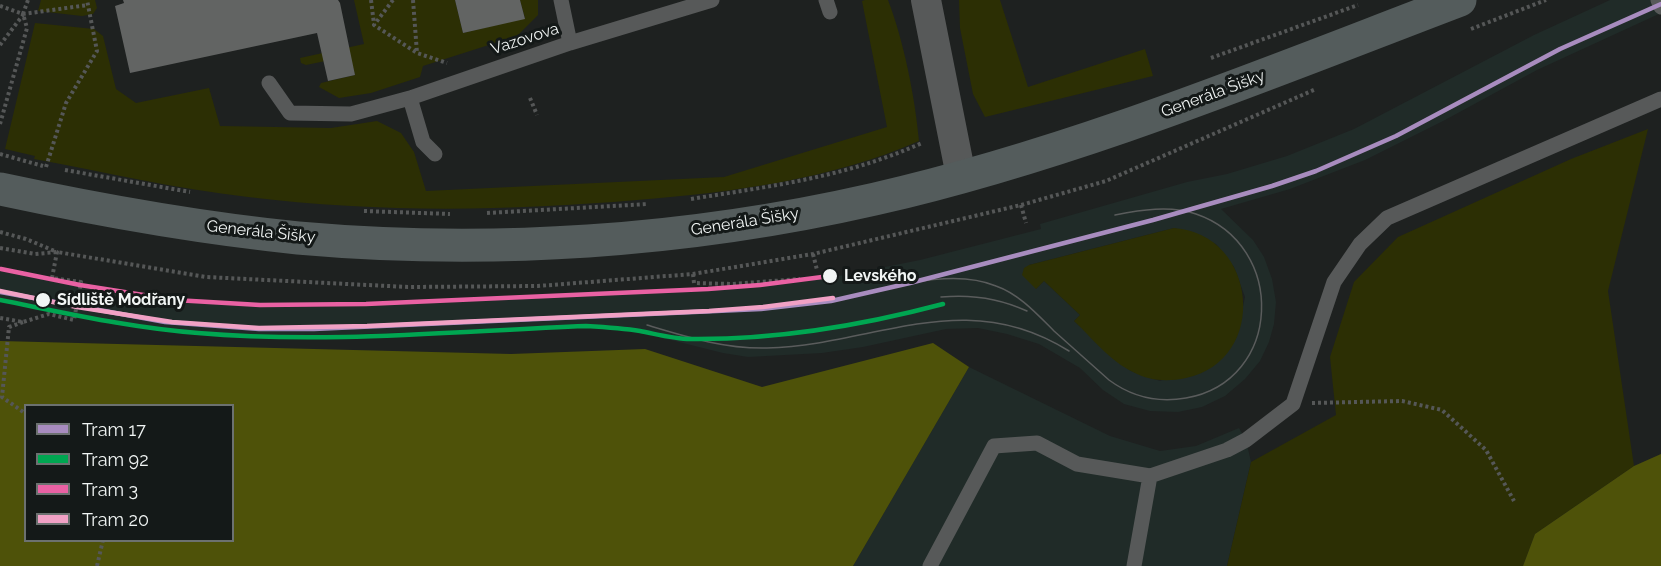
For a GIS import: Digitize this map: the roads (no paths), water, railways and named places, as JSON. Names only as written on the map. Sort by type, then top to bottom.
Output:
[{"type":"main road","name":"Generála Šišky","points":[[0,189],[144,217],[249,232],[365,242],[482,245],[612,239],[740,224],[874,199],[1010,163],[1139,121],[1460,0]]},
{"type":"street","points":[[926,0],[961,176]]},
{"type":"lane","points":[[561,0],[570,43]]},
{"type":"lane","name":"Vazovova","points":[[269,83],[290,113],[351,114],[443,88],[477,74],[570,43],[712,0]]},
{"type":"lane","points":[[1658,0],[1661,7]]},
{"type":"lane","points":[[410,98],[423,142],[435,153]]},
{"type":"lane","points":[[930,566],[994,446],[1037,443],[1077,464],[1150,476],[1227,450],[1246,440],[1293,404],[1334,282],[1360,244],[1387,218],[1661,99]]},
{"type":"lane","points":[[1134,566],[1150,476]]},
{"type":"tram line","name":"17","points":[[0,292],[165,322],[259,329],[314,329],[761,309],[831,301],[910,283],[1153,220],[1316,171],[1396,136],[1560,49],[1661,4]]},
{"type":"tram line","points":[[910,283],[964,279],[986,283],[1004,290],[1027,305],[1109,380],[1127,391],[1165,400],[1186,398],[1218,386],[1241,366],[1256,340],[1261,311],[1258,281],[1246,253],[1226,230],[1186,211],[1145,210],[1115,215]]},
{"type":"tram line","name":"3","points":[[1,269],[80,285],[175,300],[260,305],[366,304],[708,289],[830,276]]},
{"type":"tram line","name":"20","points":[[0,291],[77,307],[172,322],[259,328],[367,326],[709,311],[833,298]]},
{"type":"tram line","points":[[941,297],[985,298],[1027,311]]},
{"type":"tram line","name":"92","points":[[0,300],[148,328],[246,336],[392,336],[586,326],[626,329],[690,339],[754,337],[818,330],[881,319],[943,304]]},
{"type":"tram line","points":[[647,325],[691,338],[736,347],[767,348],[807,345],[920,324],[956,320],[993,322],[1030,332],[1069,351]]},
{"type":"place","name":"Levského","points":[[830,276]]},
{"type":"place","name":"Sídliště Modřany","points":[[43,300]]}]
